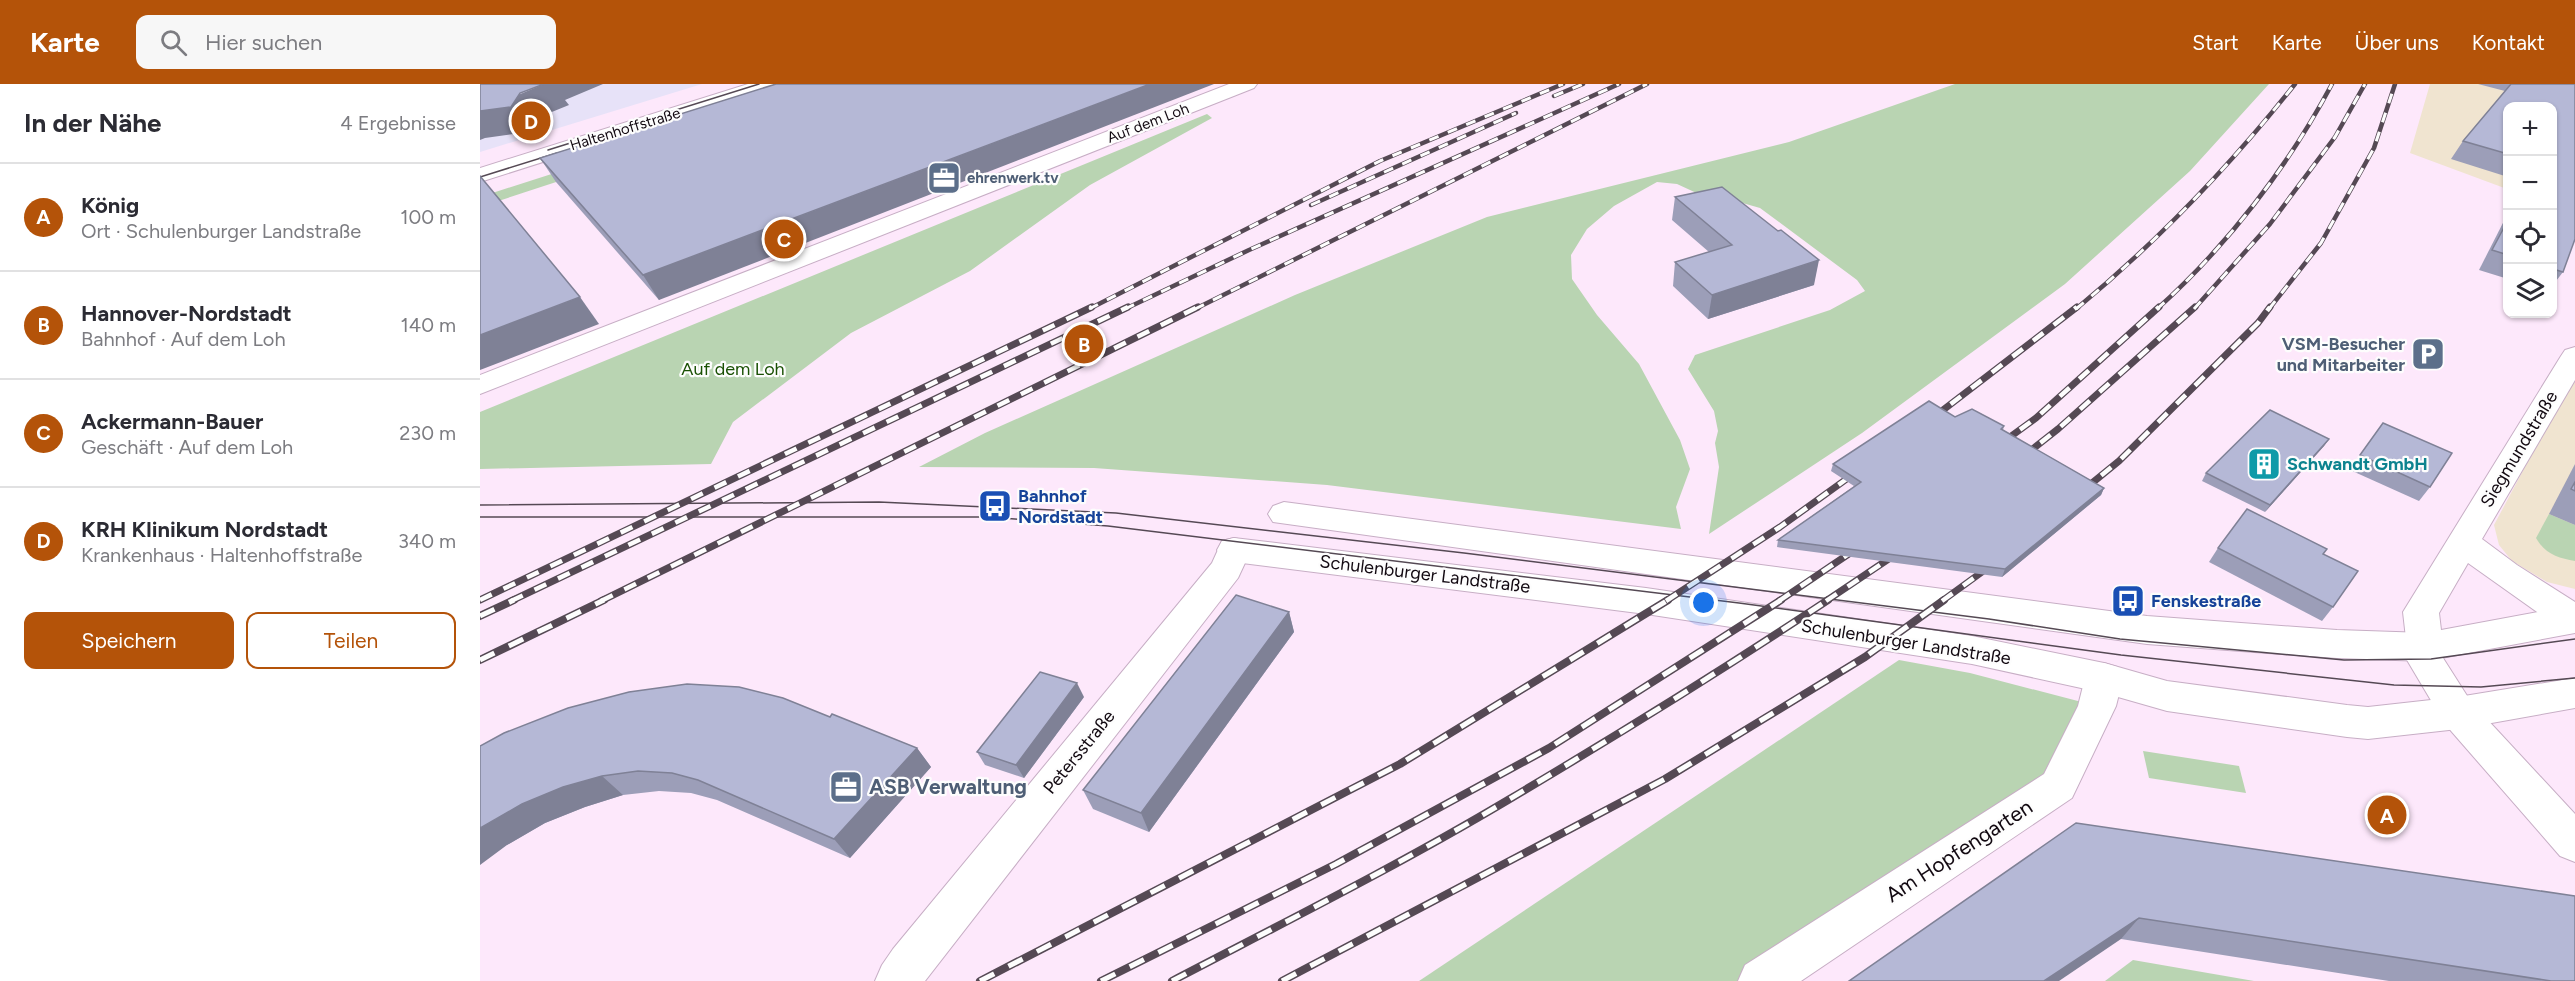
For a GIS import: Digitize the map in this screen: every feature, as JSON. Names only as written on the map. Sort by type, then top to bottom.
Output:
[{"type":"street","name":"Haltenhoffstraße","points":[[480,175],[769,84]]},
{"type":"street","name":"Auf dem Loh","points":[[480,385],[1247,84]]},
{"type":"street","name":"Siegmundstraße","points":[[2425,647],[2421,612],[2575,356]]},
{"type":"street","points":[[1284,514],[2147,630],[2337,644],[2425,647],[2575,619]]},
{"type":"street","points":[[2463,542],[2514,580],[2575,619]]},
{"type":"street","name":"Schulenburger Landstraße","points":[[1234,550],[1646,601],[1972,650],[2104,678],[2167,696],[2347,721],[2368,723],[2458,713],[2575,693]]},
{"type":"street","name":"Petersstraße","points":[[903,973],[1226,568],[1234,550]]},
{"type":"street","points":[[2425,647],[2425,660],[2458,713],[2496,758],[2575,843]]},
{"type":"street","name":"Am Hopfengarten","points":[[1761,981],[2058,786],[2097,706],[2104,678]]},
{"type":"shaded area","points":[[480,84],[702,84],[480,152]]},
{"type":"shaded area","points":[[2430,84],[2575,84],[2556,102],[2503,102],[2503,188],[2410,153]]},
{"type":"shaded area","points":[[2575,373],[2575,589],[2547,582],[2512,561],[2499,545],[2494,525]]},
{"type":"green space","points":[[832,84],[755,117],[483,206],[480,197]]},
{"type":"green space","points":[[1955,84],[2269,84],[2190,171],[2065,284],[1862,433],[1709,534],[1719,467],[1715,443],[1718,431],[1714,411],[1688,369],[1695,355],[1830,310],[1865,291],[1857,280],[1760,208],[1732,200],[1703,196],[1677,184],[1657,182],[1614,206],[1587,229],[1571,255],[1572,279],[1597,315],[1639,364],[1680,440],[1690,469],[1676,507],[1681,529],[1327,485],[1094,468],[919,467],[985,433],[1295,295],[1487,217],[1789,142]]},
{"type":"green space","name":"Auf dem Loh","points":[[1207,114],[1212,118],[1090,185],[970,271],[851,333],[733,422],[711,464],[480,469],[480,412]]},
{"type":"green space","points":[[2549,514],[2575,525],[2575,561],[2552,554],[2536,538]]},
{"type":"green space","points":[[1899,660],[1970,673],[2097,706],[2058,786],[1761,981],[1419,981]]},
{"type":"green space","points":[[2143,751],[2239,766],[2246,793],[2149,778]]},
{"type":"green space","points":[[2133,960],[2254,981],[2105,981]]},
{"type":"building","points":[[480,84],[544,84],[520,93],[511,107],[480,111]]},
{"type":"building","points":[[776,84],[1150,84],[643,275],[540,158]]},
{"type":"building","points":[[2511,84],[2575,84],[2575,239],[2563,272],[2557,270],[2557,102],[2503,102],[2503,153],[2463,141]]},
{"type":"building","points":[[480,176],[580,297],[480,335]]},
{"type":"building","points":[[1722,187],[1819,260],[1712,295],[1675,262],[1732,245],[1675,197]]},
{"type":"building","points":[[2503,229],[2503,253],[2492,250]]},
{"type":"building","points":[[1929,401],[1955,417],[1972,409],[2004,426],[2001,429],[2104,488],[2005,569],[1778,540],[1861,482],[1833,464]]},
{"type":"building","name":"Schwandt GmbH","points":[[2270,410],[2329,439],[2270,505],[2206,473]]},
{"type":"building","points":[[2383,423],[2452,453],[2430,487],[2360,455]]},
{"type":"building","points":[[2247,509],[2327,549],[2323,554],[2358,571],[2333,607],[2218,548]]},
{"type":"building","points":[[1236,595],[1289,612],[1141,813],[1083,790]]},
{"type":"building","points":[[1040,672],[1077,683],[1016,765],[977,752]]},
{"type":"building","points":[[687,684],[739,687],[783,698],[830,717],[832,714],[917,748],[834,839],[698,780],[672,773],[638,771],[602,776],[563,787],[522,804],[480,828],[480,746],[504,733],[568,708],[629,692]]},
{"type":"building","points":[[2076,823],[2575,896],[2575,981],[2551,981],[2139,918],[2044,981],[1849,981]]},
{"type":"tram line","points":[[548,150],[759,84]]},
{"type":"tram line","points":[[480,177],[557,153]]},
{"type":"tram line","points":[[480,505],[879,502],[1116,513],[1464,553],[1989,619],[2120,639],[2344,660],[2431,659],[2575,639]]},
{"type":"tram line","points":[[480,517],[989,517],[1108,526],[1739,603],[2121,655],[2394,685],[2481,687],[2575,678]]},
{"type":"railway","points":[[1089,309],[1380,161],[1563,84]]},
{"type":"railway","points":[[1554,96],[1583,84]]},
{"type":"railway","points":[[1125,309],[1249,250],[1619,84]]},
{"type":"railway","points":[[1195,309],[1647,84]]},
{"type":"railway","points":[[2076,309],[2106,284],[2191,202],[2244,145],[2295,84]]},
{"type":"railway","points":[[2157,309],[2208,259],[2254,204],[2296,145],[2332,84]]},
{"type":"railway","points":[[2194,309],[2270,224],[2335,137],[2365,84]]},
{"type":"railway","points":[[2269,309],[2321,243],[2374,148],[2395,84]]},
{"type":"railway","points":[[1311,205],[1516,113]]},
{"type":"railway","points":[[480,600],[1092,307]]},
{"type":"railway","points":[[511,601],[1128,307]]},
{"type":"railway","points":[[601,601],[1198,307]]},
{"type":"railway","points":[[1930,420],[2077,307]]},
{"type":"railway","points":[[1999,445],[2036,418],[2159,307]]},
{"type":"railway","points":[[2020,459],[2058,429],[2195,307]]},
{"type":"railway","points":[[2081,492],[2119,461],[2258,323],[2270,307]]},
{"type":"railway","points":[[1666,601],[1780,527],[1859,470]]},
{"type":"railway","points":[[1779,601],[1859,547]]},
{"type":"railway","points":[[1826,601],[1899,552]]},
{"type":"railway","points":[[1942,601],[1993,564]]},
{"type":"railway","points":[[480,616],[514,600]]},
{"type":"railway","points":[[480,660],[604,600]]},
{"type":"railway","points":[[980,981],[1400,764],[1668,600]]},
{"type":"railway","points":[[1101,981],[1336,864],[1549,748],[1781,600]]},
{"type":"railway","points":[[1172,981],[1342,893],[1467,824],[1670,702],[1828,600]]},
{"type":"railway","points":[[1282,981],[1665,779],[1865,657],[1944,600]]},
{"type":"place","name":"KRH Klinikum Nordstadt","points":[[531,121]]},
{"type":"place","name":"ehrenwerk.tv","points":[[944,178]]},
{"type":"place","name":"Ackermann-Bauer","points":[[784,239]]},
{"type":"place","name":"Hannover-Nordstadt","points":[[1084,344]]},
{"type":"place","name":"VSM-Besucher und Mitarbeiter","points":[[2428,354]]},
{"type":"place","name":"Schwandt GmbH","points":[[2264,464]]},
{"type":"place","name":"Bahnhof Nordstadt","points":[[995,506]]},
{"type":"place","name":"Fenskestraße","points":[[2128,601]]},
{"type":"place","name":"ASB Verwaltung","points":[[846,787]]},
{"type":"place","name":"König","points":[[2387,815]]}]
